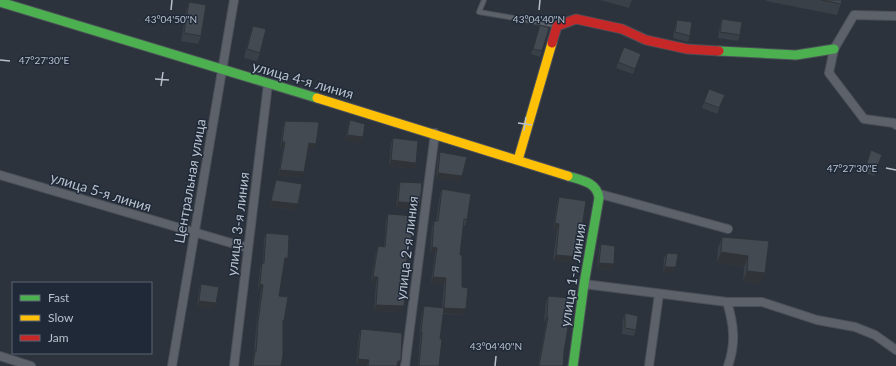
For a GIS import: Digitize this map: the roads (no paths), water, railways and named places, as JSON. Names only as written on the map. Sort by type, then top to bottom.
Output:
[{"type":"street","name":"Центральная улица","points":[[172,366],[234,0]]},
{"type":"street","name":"улица 4-я линия","points":[[0,2],[268,84],[435,133],[590,183],[598,191]]},
{"type":"street","points":[[896,16],[854,15],[834,49],[829,73],[864,119],[896,124]]},
{"type":"street","points":[[518,160],[557,26],[576,19],[622,29],[646,40],[687,49],[796,55],[834,49]]},
{"type":"street","name":"улица 3-я линия","points":[[234,366],[268,84]]},
{"type":"street","name":"улица 2-я линия","points":[[405,366],[435,133]]},
{"type":"street","name":"улица 5-я линия","points":[[0,175],[248,248]]},
{"type":"street","points":[[598,191],[728,229]]},
{"type":"street","name":"улица 1-я линия","points":[[573,366],[584,284],[599,205],[598,191]]},
{"type":"street","points":[[584,284],[727,302],[762,302],[817,320],[855,327],[875,335],[896,350]]},
{"type":"street","points":[[649,366],[659,294]]},
{"type":"street","points":[[727,302],[734,333],[733,349],[728,366]]},
{"type":"street","points":[[0,356],[31,366]]},
{"type":"lane","points":[[484,0],[479,12],[557,26]]}]
